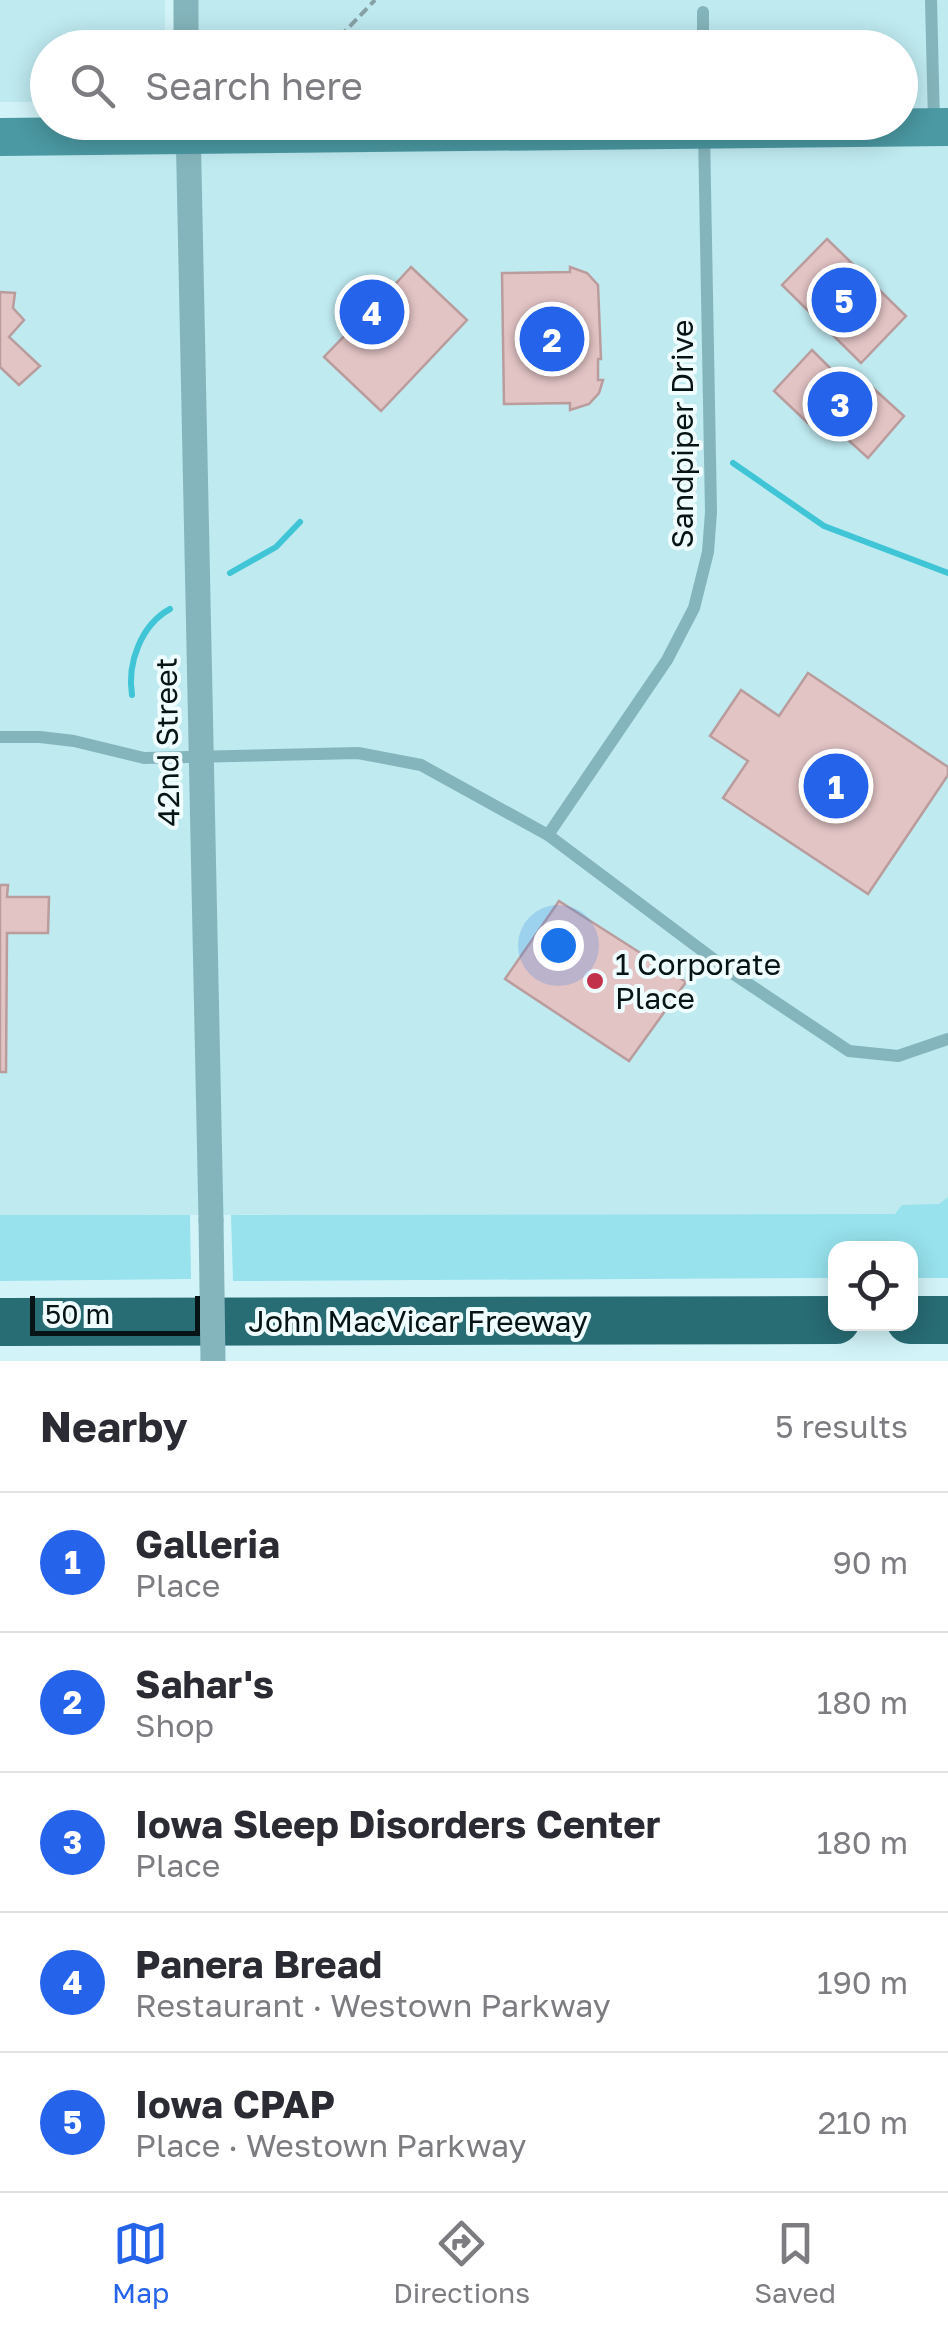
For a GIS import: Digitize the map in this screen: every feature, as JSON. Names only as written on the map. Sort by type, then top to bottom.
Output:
[{"type":"highway","name":"John MacVicar Freeway","points":[[0,1322],[828,1320]]},
{"type":"highway","points":[[918,1320],[948,1320]]},
{"type":"street","points":[[186,0],[186,30]]},
{"type":"street","points":[[0,138],[30,137]]},
{"type":"street","name":"42nd Street","points":[[188,140],[213,1361]]},
{"type":"lane","points":[[932,0],[941,128]]},
{"type":"lane","points":[[703,12],[704,30]]},
{"type":"lane","name":"Sandpiper Drive","points":[[548,835],[667,660],[694,608],[703,580],[711,512],[704,140]]},
{"type":"lane","points":[[0,737],[40,736],[144,758],[358,753],[422,765],[548,835],[732,974],[849,1051],[898,1056],[948,1039]]},
{"type":"path","points":[[346,30],[375,0]]},
{"type":"shaded area","points":[[0,0],[165,0],[165,30],[30,30],[30,102],[0,102]]},
{"type":"shaded area","points":[[186,0],[948,0],[948,1214],[0,1215],[0,137],[918,140],[918,30],[186,30]]},
{"type":"shaded area","points":[[948,1197],[948,1278],[918,1278],[918,1241],[828,1241],[828,1278],[233,1281],[231,1215],[895,1214],[902,1205],[939,1204]]},
{"type":"shaded area","points":[[0,1215],[190,1215],[191,1279],[0,1281]]},
{"type":"building","points":[[827,239],[906,316],[861,363],[782,285]]},
{"type":"building","points":[[411,267],[467,320],[381,411],[324,357],[349,331],[339,322],[377,282],[387,293]]},
{"type":"building","points":[[570,267],[587,273],[598,285],[598,380],[603,380],[599,393],[589,404],[570,410],[570,403],[504,404],[502,273],[570,272]]},
{"type":"building","points":[[0,292],[15,293],[13,308],[24,320],[9,337],[40,366],[19,385],[0,367]]},
{"type":"building","points":[[812,350],[847,385],[853,379],[868,393],[873,388],[904,416],[868,458],[833,426],[829,431],[815,418],[810,425],[774,391]]},
{"type":"building","points":[[808,673],[948,767],[948,775],[868,894],[723,798],[748,761],[710,736],[741,690],[779,716]]},
{"type":"building","points":[[0,885],[8,885],[7,897],[49,897],[48,933],[7,933],[6,1072],[0,1072]]},
{"type":"building","name":"1 Corporate Place","points":[[559,901],[686,982],[629,1061],[505,979]]},
{"type":"waterway","points":[[733,463],[824,526],[948,573]]},
{"type":"waterway","points":[[230,573],[276,547],[300,522]]},
{"type":"waterway","points":[[132,695],[132,670],[138,646],[151,625],[170,609]]},
{"type":"place","name":"Iowa CPAP","points":[[844,300]]},
{"type":"place","name":"Panera Bread","points":[[372,312]]},
{"type":"place","name":"Sahar's","points":[[552,339]]},
{"type":"place","name":"Iowa Sleep Disorders Center","points":[[840,404]]},
{"type":"place","name":"Galleria","points":[[836,786]]},
{"type":"place","name":"1 Corporate Place","points":[[595,981]]}]
